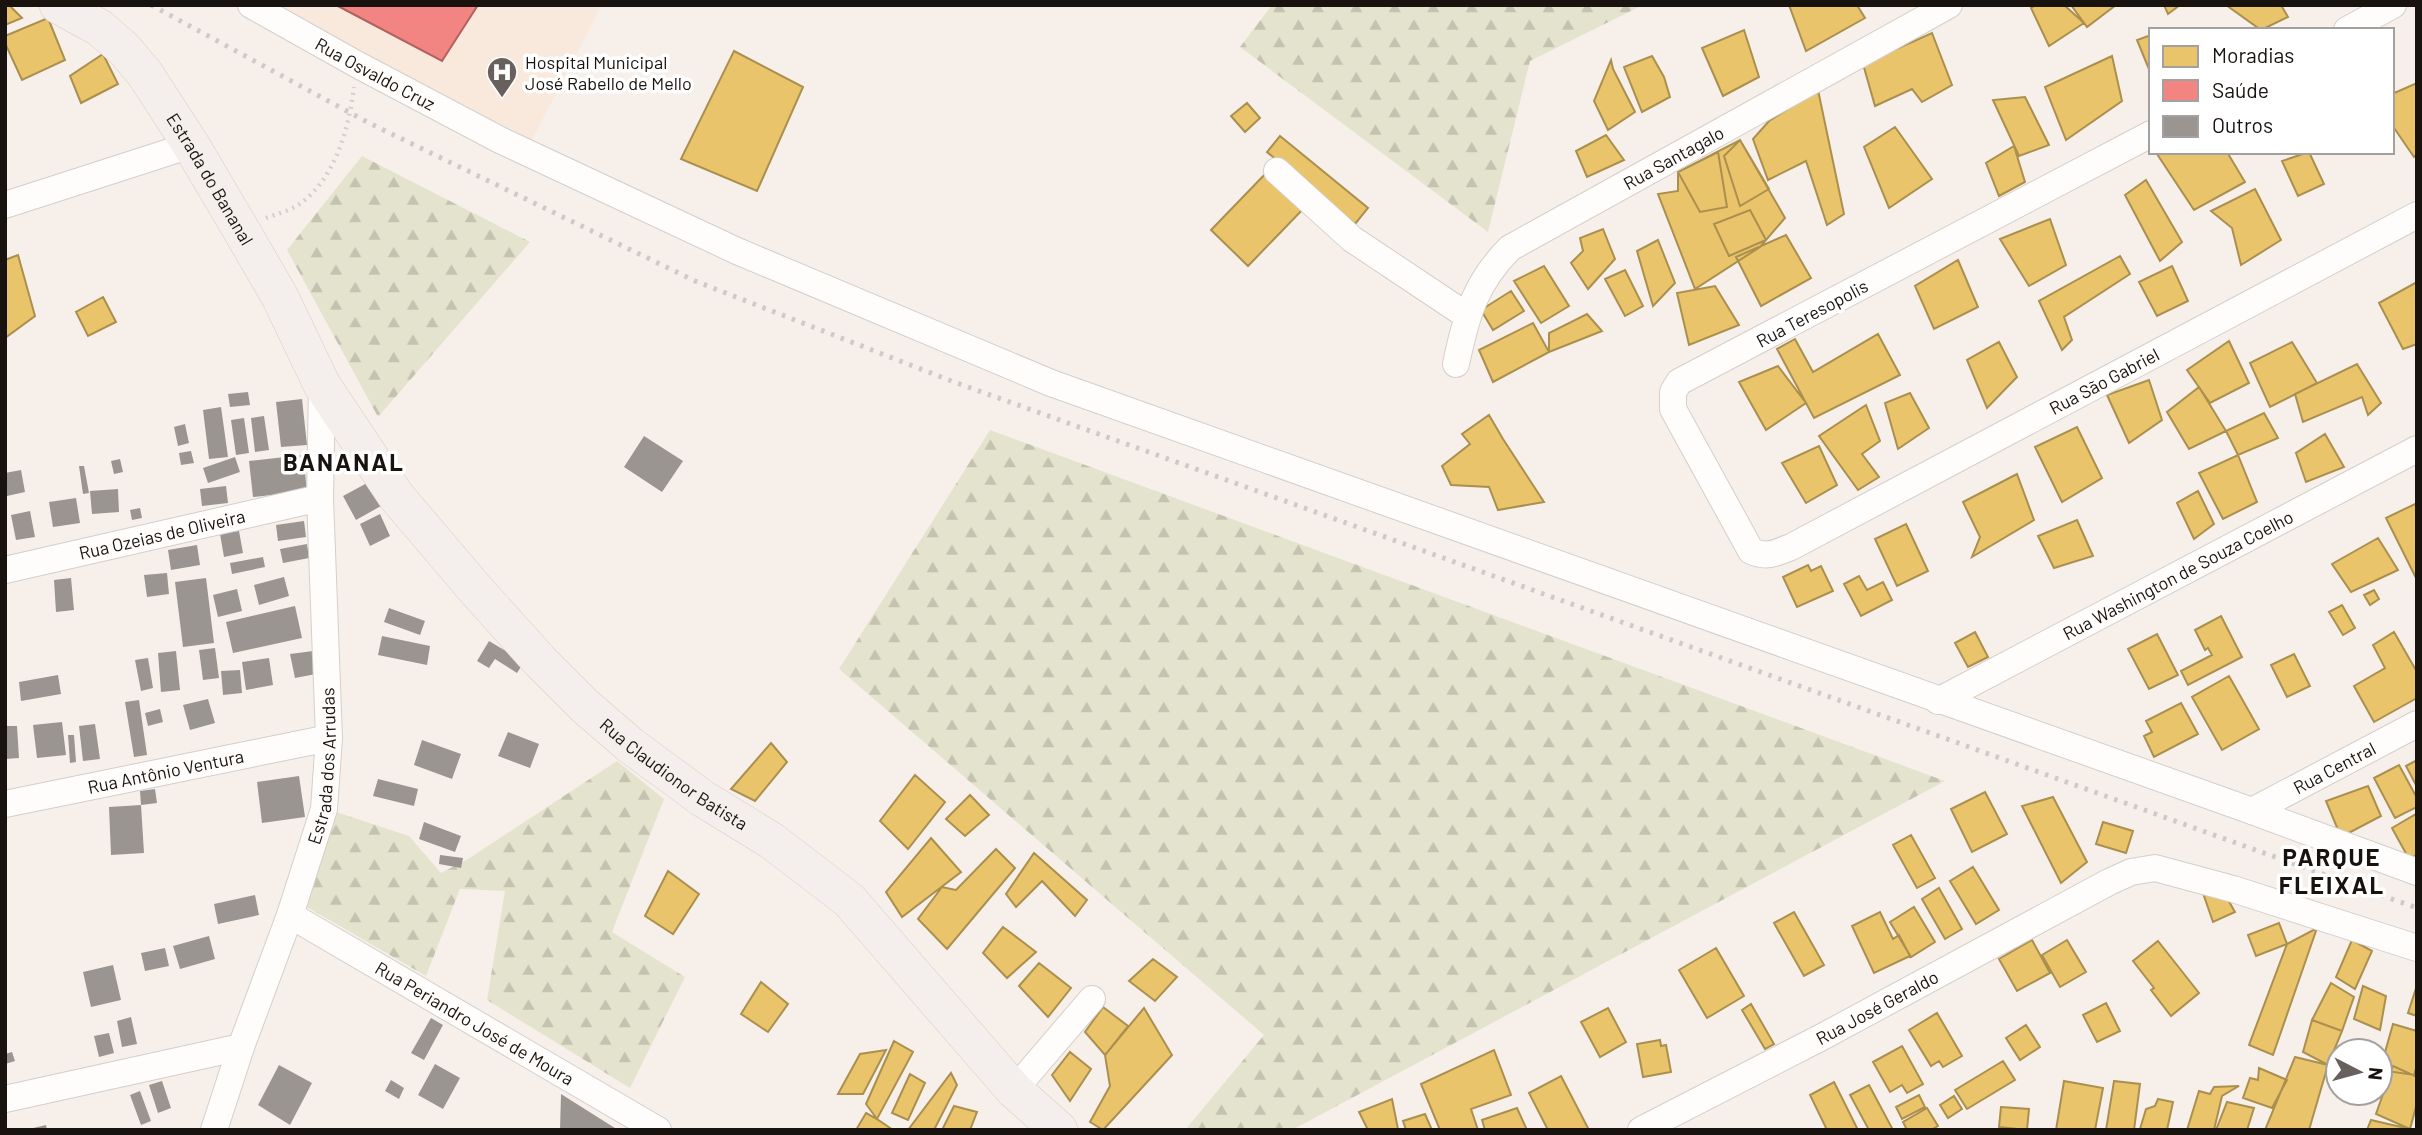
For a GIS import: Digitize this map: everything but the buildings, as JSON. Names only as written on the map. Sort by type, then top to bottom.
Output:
[{"type":"main road","name":"Estrada do Bananal","points":[[58,5],[100,28],[124,48],[145,74],[240,228],[279,297],[322,385]]},
{"type":"main road","name":"Rua Claudionor Batista","points":[[322,385],[396,496],[538,660],[586,707],[668,775],[772,841],[849,900],[1014,1090],[1059,1130]]},
{"type":"street","name":"Rua Osvaldo Cruz","points":[[251,5],[500,140],[737,251],[1051,383],[2417,872]]},
{"type":"street","name":"Rua Santagalo","points":[[1456,363],[1466,316],[1495,264],[1510,248],[1949,5]]},
{"type":"street","points":[[2351,28],[2393,5]]},
{"type":"street","name":"Rua Teresopolis","points":[[1791,547],[1761,556],[1751,551],[1673,409],[1673,392],[1679,382],[2149,135]]},
{"type":"street","points":[[5,205],[191,145]]},
{"type":"street","points":[[1277,172],[1352,239],[1466,316]]},
{"type":"street","name":"Rua São Gabriel","points":[[1791,547],[2417,215]]},
{"type":"street","name":"Estrada dos Arrudas","points":[[214,1130],[241,1046],[290,915],[324,809],[329,738],[320,498],[322,385]]},
{"type":"street","name":"Rua Washington de Souza Coelho","points":[[1938,701],[2417,449]]},
{"type":"street","name":"Rua Ozeias de Oliveira","points":[[5,570],[320,498]]},
{"type":"street","name":"Rua Central","points":[[2252,811],[2417,724]]},
{"type":"street","name":"Rua Antônio Ventura","points":[[5,804],[329,738]]},
{"type":"street","name":"Rua José Geraldo","points":[[1641,1130],[1822,1037],[2109,881],[2131,872],[2155,868],[2233,889],[2417,948]]},
{"type":"street","name":"Rua Periandro José de Moura","points":[[290,915],[658,1130]]},
{"type":"street","points":[[1014,1090],[1092,999]]},
{"type":"street","points":[[5,1100],[241,1046]]},
{"type":"path","points":[[240,228],[300,205],[318,187],[340,149],[351,113],[358,65]]},
{"type":"shaded area","name":"Hospital Municipal José Rabello de Mello","points":[[270,5],[602,5],[532,140]]},
{"type":"green space","points":[[1272,5],[1643,5],[1530,61],[1488,232],[1240,47]]},
{"type":"green space","points":[[362,156],[530,242],[378,417],[287,250]]},
{"type":"green space","points":[[990,430],[1945,781],[1292,1130],[1185,1130],[1264,1035],[839,669]]},
{"type":"green space","points":[[617,761],[664,799],[612,932],[685,977],[630,1088],[487,1000],[505,891],[460,889],[426,976],[300,903],[333,811],[409,836],[441,873],[468,859]]},
{"type":"railway","points":[[151,5],[369,123],[695,281],[954,382],[2417,908]]},
{"type":"place","name":"Hospital Municipal José Rabello de Mello","points":[[502,99]]},
{"type":"district","name":"BANANAL","points":[[344,461]]},
{"type":"district","name":"PARQUE FLEIXAL","points":[[2332,870]]}]
